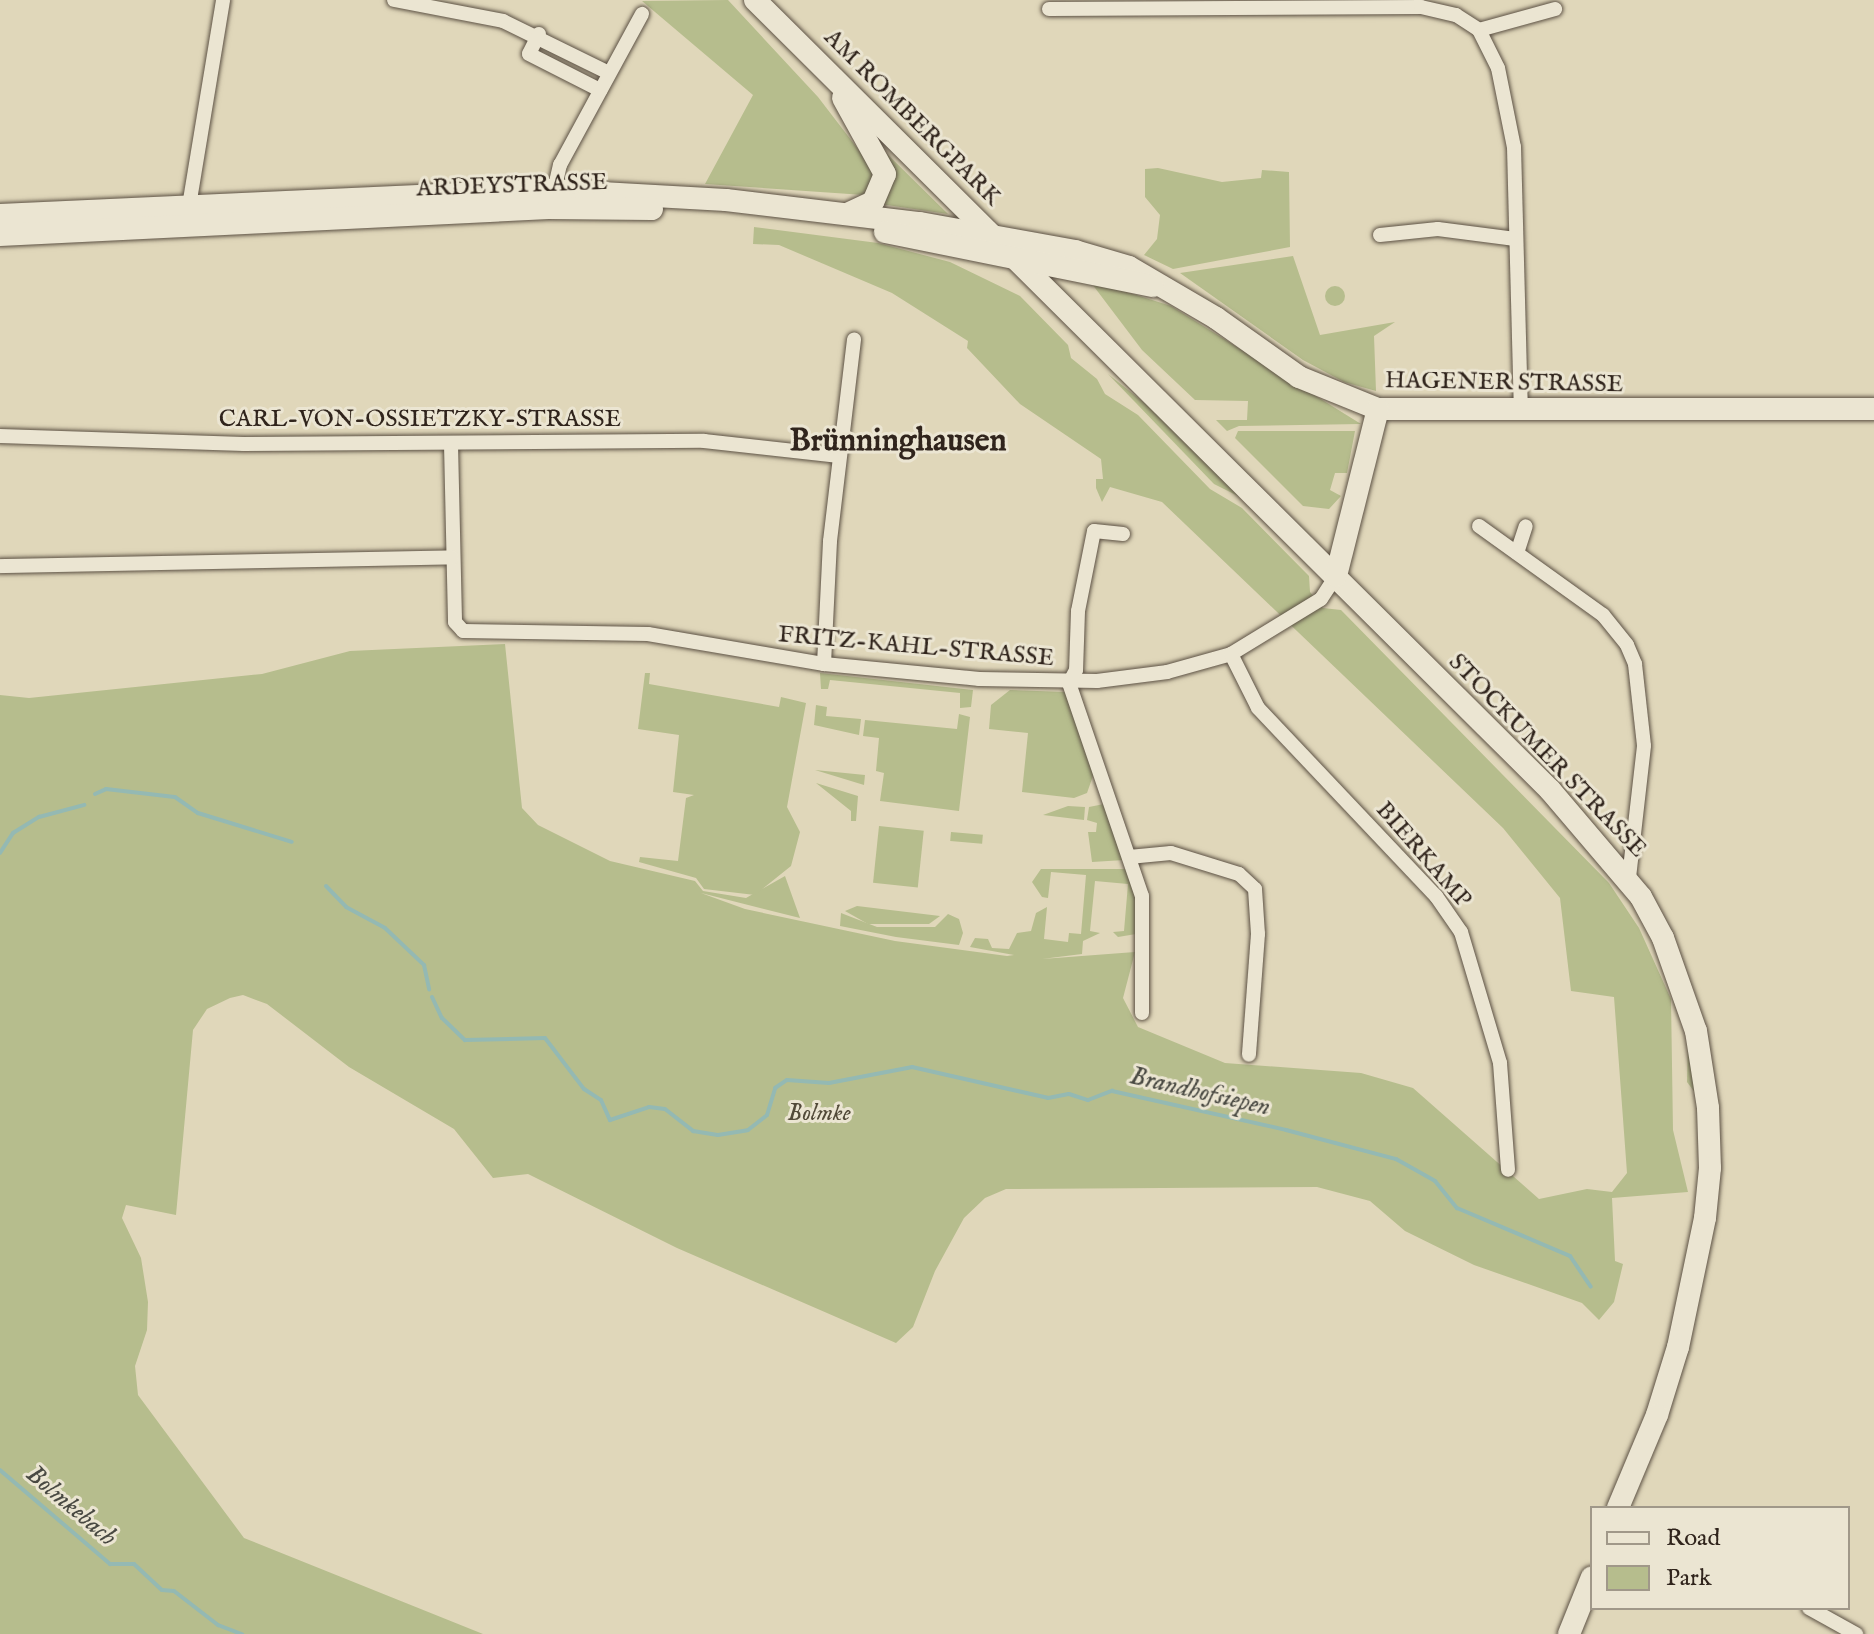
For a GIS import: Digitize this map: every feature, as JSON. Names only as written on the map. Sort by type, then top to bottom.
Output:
[{"type":"main road","name":"AM ROMBERGPARK","points":[[755,0],[999,239]]},
{"type":"main road","points":[[829,72],[885,174],[873,202],[848,213]]},
{"type":"main road","name":"ARDEYSTRASSE","points":[[0,215],[189,206],[553,199],[848,213],[999,239]]},
{"type":"main road","name":"ARDEYSTRASSE","points":[[0,235],[553,199],[829,223],[1021,261]]},
{"type":"main road","name":"STOCKUMER STRASSE","points":[[999,239],[1550,790],[1629,878],[1663,938],[1691,1010],[1707,1098],[1710,1168],[1705,1218],[1678,1347],[1625,1505]]},
{"type":"main road","name":"HAGENER STRASSE","points":[[999,239],[1113,262],[1166,288],[1323,390],[1378,409],[1874,409]]},
{"type":"main road","name":"HAGENER STRASSE","points":[[1021,261],[1166,288]]},
{"type":"main road","points":[[1336,576],[1378,409]]},
{"type":"main road","points":[[1569,1634],[1590,1582]]},
{"type":"street","points":[[189,206],[223,0]]},
{"type":"street","points":[[394,0],[503,21],[539,34],[609,73]]},
{"type":"street","points":[[1049,9],[1421,7],[1456,15],[1479,30],[1498,68],[1508,110],[1516,183],[1521,410]]},
{"type":"street","points":[[1479,30],[1555,9]]},
{"type":"street","points":[[553,199],[560,165],[642,14]]},
{"type":"street","points":[[539,34],[529,54],[600,90]]},
{"type":"street","points":[[1380,235],[1438,229],[1515,239]]},
{"type":"street","points":[[824,664],[839,456],[854,339]]},
{"type":"street","name":"CARL-VON-OSSIETZKY-STRASSE","points":[[0,436],[451,444],[704,441],[839,456]]},
{"type":"street","points":[[0,566],[452,557],[451,444]]},
{"type":"street","points":[[1479,526],[1617,628],[1635,664],[1644,765],[1629,878]]},
{"type":"street","points":[[1517,553],[1526,526]]},
{"type":"street","points":[[1123,534],[1094,531],[1078,611],[1076,670],[1069,683],[1142,896],[1142,1013]]},
{"type":"street","name":"FRITZ-KAHL-STRASSE","points":[[452,557],[455,622],[463,631],[648,634],[824,664],[1069,683],[1167,672],[1231,654],[1321,599],[1336,576]]},
{"type":"street","name":"BIERKAMP","points":[[1231,654],[1258,708],[1436,896],[1461,932],[1500,1063],[1508,1170]]},
{"type":"street","points":[[1129,857],[1171,853],[1239,874],[1255,889],[1258,934],[1249,1055]]},
{"type":"street","points":[[1813,1610],[1856,1634]]},
{"type":"green space","points":[[728,0],[818,97],[871,166],[874,182],[864,195],[705,184],[753,95],[642,1]]},
{"type":"green space","points":[[880,147],[948,214],[880,204]]},
{"type":"green space","points":[[1158,168],[1222,182],[1261,178],[1262,170],[1289,172],[1290,247],[1173,269],[1144,255],[1157,239],[1160,215],[1145,197],[1145,169]]},
{"type":"green space","name":"Bolmke","points":[[754,227],[878,243],[950,262],[1020,296],[1068,345],[1071,358],[1097,379],[1105,394],[1138,415],[1210,489],[1242,508],[1309,576],[1310,592],[1323,608],[1341,610],[1609,883],[1639,928],[1671,999],[1673,1130],[1688,1192],[1612,1198],[1615,1261],[1623,1264],[1614,1302],[1599,1320],[1582,1303],[1474,1265],[1405,1231],[1370,1201],[1317,1187],[1006,1189],[985,1198],[964,1218],[935,1271],[913,1327],[896,1343],[677,1248],[528,1174],[493,1178],[454,1129],[349,1067],[267,1004],[243,995],[230,998],[207,1009],[193,1030],[176,1215],[126,1205],[122,1218],[141,1258],[148,1302],[147,1330],[135,1366],[138,1395],[244,1538],[483,1634],[0,1634],[0,695],[29,698],[262,674],[350,651],[505,644],[522,808],[538,825],[610,861],[695,881],[703,891],[746,898],[785,876],[800,918],[701,893],[745,909],[895,941],[1007,956],[1014,955],[970,947],[975,938],[988,939],[992,948],[1009,949],[1017,933],[1031,931],[1036,913],[1047,907],[1044,939],[1068,942],[1069,933],[1081,934],[1086,875],[1051,872],[1048,898],[1042,897],[1032,882],[1041,869],[1127,869],[1137,899],[1136,934],[1118,937],[1113,932],[1124,931],[1128,884],[1095,881],[1090,931],[1100,933],[1083,941],[1082,954],[1042,959],[1135,952],[1123,998],[1138,1027],[1225,1063],[1361,1073],[1413,1088],[1539,1199],[1587,1189],[1612,1192],[1627,1173],[1614,997],[1571,991],[1560,898],[1503,828],[1162,502],[1110,487],[1102,502],[1096,488],[1096,479],[1103,479],[1101,459],[1020,404],[967,348],[968,341],[892,293],[779,245],[753,244]]},
{"type":"green space","points":[[1293,256],[1320,335],[1395,322],[1374,336],[1376,391],[1344,382],[1303,360],[1180,273]]},
{"type":"green space","points":[[1089,280],[1171,306],[1361,424],[1239,426],[1227,431],[1216,420],[1247,420],[1248,401],[1195,400],[1142,350]]},
{"type":"green space","points":[[1335,286],[1342,289],[1345,296],[1342,303],[1335,306],[1328,303],[1325,296],[1328,289]]},
{"type":"green space","points":[[1108,374],[1152,409],[1246,500],[1214,484]]},
{"type":"green space","points":[[1238,431],[1355,431],[1347,473],[1335,473],[1330,490],[1341,496],[1329,509],[1303,506],[1235,438]]},
{"type":"green space","points":[[645,673],[650,673],[649,684],[779,707],[781,697],[806,703],[787,807],[800,832],[791,866],[755,895],[704,889],[696,878],[639,862],[640,857],[678,861],[686,798],[694,795],[673,792],[679,735],[638,729]]},
{"type":"green space","points":[[820,673],[973,690],[971,707],[960,708],[960,693],[830,680],[828,689],[821,689]]},
{"type":"green space","points":[[1010,690],[1065,692],[1094,773],[1087,793],[1074,798],[1022,792],[1028,733],[989,729],[991,705]]},
{"type":"green space","points":[[816,705],[827,707],[826,716],[861,719],[859,735],[814,725]]},
{"type":"green space","points":[[959,714],[970,717],[959,811],[880,801],[884,773],[876,771],[879,738],[863,736],[865,720],[957,729]]},
{"type":"green space","points":[[815,770],[865,775],[864,785]]},
{"type":"green space","points":[[816,783],[858,796],[856,821],[851,821],[851,811]]},
{"type":"green space","points":[[1104,804],[1124,860],[1092,862],[1088,832],[1096,832],[1097,823],[1087,820],[1089,807]]},
{"type":"green space","points":[[1068,806],[1085,807],[1084,820],[1043,815]]},
{"type":"green space","points":[[879,826],[924,831],[918,887],[873,883]]},
{"type":"green space","points":[[951,832],[983,835],[982,844],[950,841]]},
{"type":"green space","points":[[857,906],[940,916],[929,924],[868,924],[845,911]]},
{"type":"green space","points":[[841,913],[877,927],[935,927],[948,914],[959,919],[963,933],[959,945],[896,937],[840,926]]},
{"type":"green space","points":[[1688,1042],[1696,1094],[1687,1082]]},
{"type":"waterway","name":"Brandhofsiepen","points":[[95,794],[106,789],[175,797],[198,813],[292,842]]},
{"type":"waterway","name":"Brandhofsiepen","points":[[0,853],[13,833],[39,817],[84,805]]},
{"type":"waterway","name":"Brandhofsiepen","points":[[326,886],[346,907],[385,928],[424,965],[429,989]]},
{"type":"waterway","name":"Brandhofsiepen","points":[[432,997],[442,1018],[465,1040],[545,1038],[584,1089],[601,1100],[610,1120],[649,1107],[665,1109],[693,1131],[718,1135],[748,1130],[767,1115],[775,1088],[787,1080],[829,1083],[912,1067],[1048,1098],[1069,1094],[1088,1100],[1112,1091],[1286,1130],[1396,1159],[1435,1181],[1457,1208],[1570,1256],[1591,1287]]},
{"type":"waterway","name":"Bolmkebach","points":[[0,1470],[110,1564],[134,1564],[162,1590],[174,1591],[218,1625],[242,1634]]},
{"type":"district","name":"Brünninghausen","points":[[898,442]]}]
